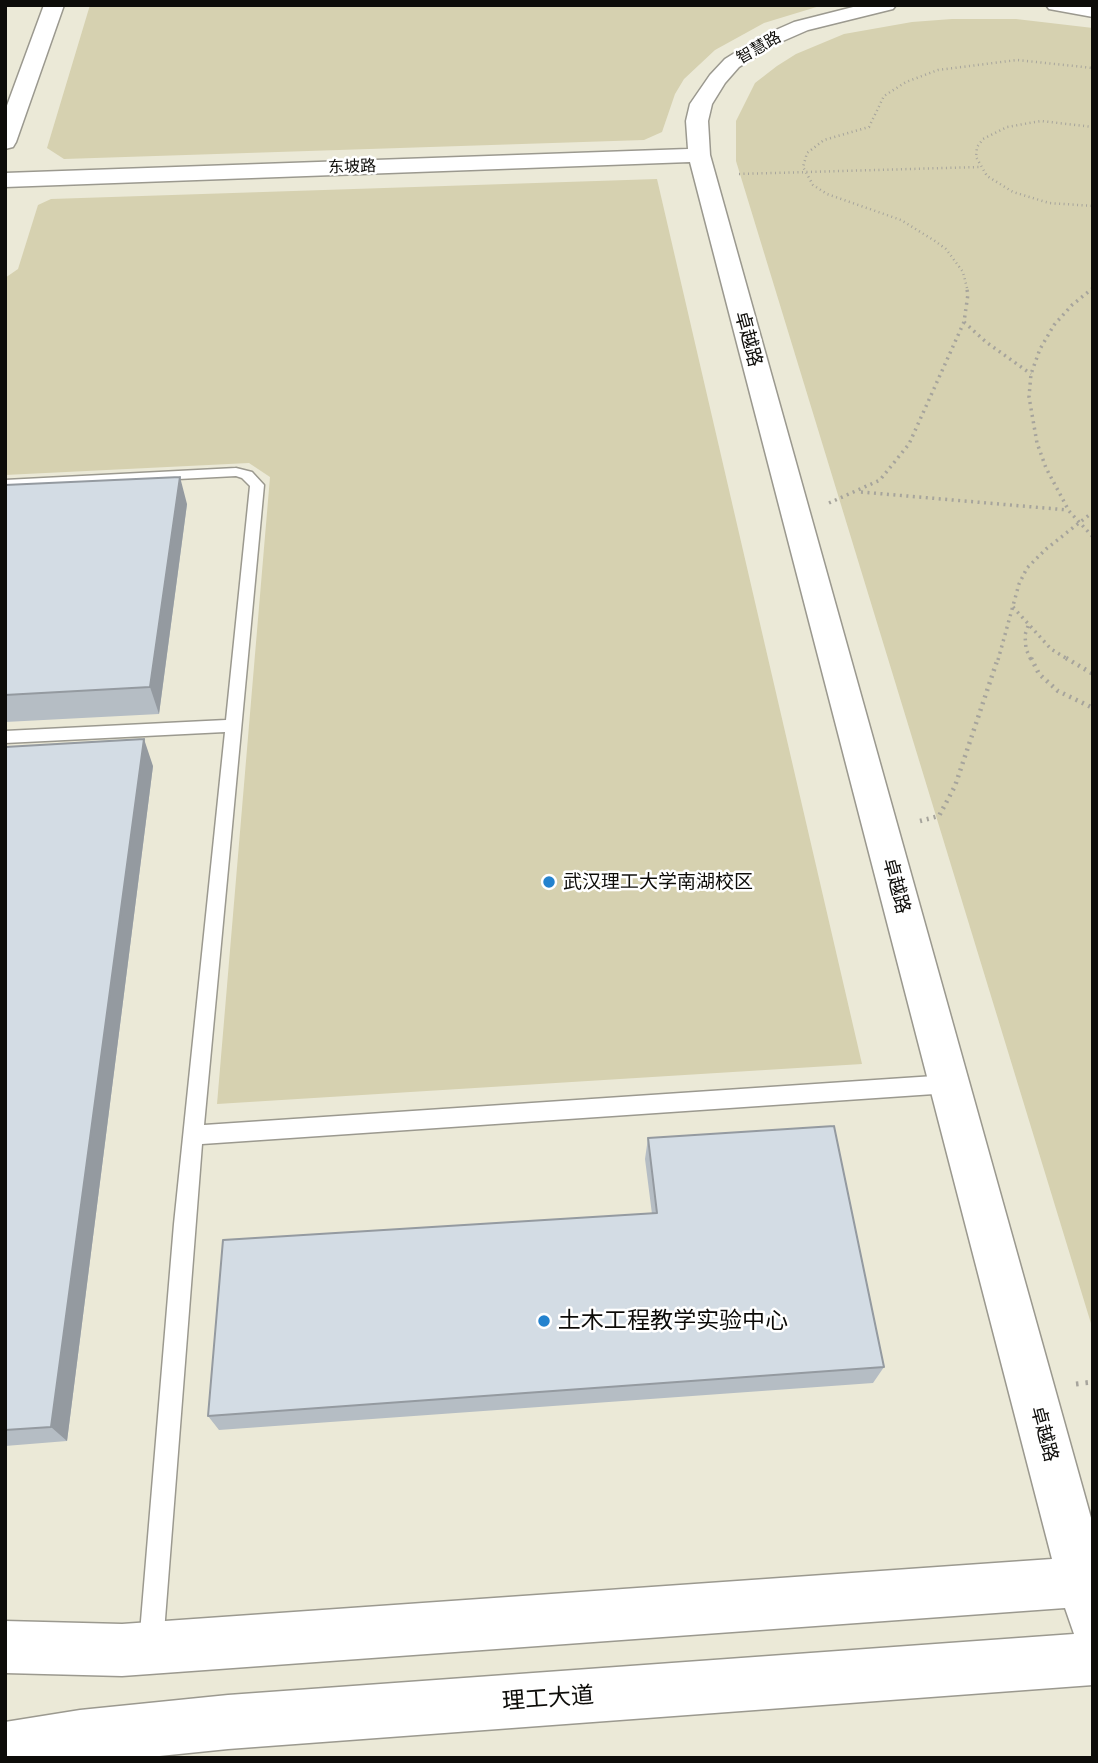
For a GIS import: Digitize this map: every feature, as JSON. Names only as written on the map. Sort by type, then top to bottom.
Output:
[{"type":"street","points":[[5,142],[54,5]]},
{"type":"street","name":"智慧路","points":[[701,165],[697,121],[702,104],[717,79],[732,63],[769,40],[801,26],[886,5]]},
{"type":"street","points":[[1056,5],[1093,11]]},
{"type":"street","name":"东坡路","points":[[5,180],[701,165]]},
{"type":"street","name":"卓越路","points":[[701,165],[1090,1594]]},
{"type":"street","points":[[5,1647],[122,1650],[1090,1594]]},
{"type":"street","name":"理工大道","points":[[5,1749],[80,1737],[228,1722],[1093,1660]]},
{"type":"lane","points":[[5,484],[236,472],[253,479],[258,491],[193,1135],[151,1648]]},
{"type":"lane","points":[[5,737],[233,726]]},
{"type":"lane","points":[[193,1135],[949,1084]]},
{"type":"path","points":[[796,515],[858,492],[890,472],[909,444],[964,322],[968,294],[966,281],[946,249],[901,220],[827,194],[813,185],[804,172],[803,160],[814,145],[869,127],[884,96],[920,76],[957,66],[1008,61],[1053,62],[1093,68]]},
{"type":"path","points":[[1093,128],[1041,121],[1007,127],[983,139],[976,157],[979,167],[998,184],[1030,199],[1059,205],[1093,206]]},
{"type":"path","points":[[701,165],[804,172],[979,167]]},
{"type":"path","points":[[1093,288],[1072,305],[1054,326],[1040,349],[1031,374],[1029,397],[1037,443],[1046,468],[1069,510],[1093,537]]},
{"type":"path","points":[[964,322],[986,342],[1031,374]]},
{"type":"path","points":[[858,492],[1069,510]]},
{"type":"path","points":[[880,827],[933,819],[943,810],[955,786],[1000,653],[1019,584],[1027,568],[1093,512]]},
{"type":"path","points":[[1013,607],[1051,649],[1093,674]]},
{"type":"path","points":[[1028,626],[1025,635],[1026,649],[1038,674],[1058,691],[1093,708]]},
{"type":"shaded area","name":"武汉理工大学南湖校区","points":[[5,5],[1093,5],[1093,1758],[5,1758]]},
{"type":"shaded area","points":[[90,5],[823,5],[764,23],[715,50],[684,79],[675,94],[662,132],[644,140],[64,159],[47,148]]},
{"type":"shaded area","points":[[1016,19],[1093,28],[1093,1330],[736,161],[736,121],[755,83],[777,66],[796,54],[844,34],[912,22]]},
{"type":"shaded area","points":[[657,179],[862,1064],[217,1104],[270,477],[249,463],[5,475],[5,278],[18,269],[38,205],[51,199]]},
{"type":"building","points":[[180,477],[150,687],[5,695],[5,485]]},
{"type":"building","points":[[144,739],[51,1427],[5,1430],[5,747]]},
{"type":"building","name":"土木工程教学实验中心","points":[[834,1126],[884,1367],[208,1416],[223,1240],[657,1213],[648,1138]]},
{"type":"place","name":"武汉理工大学南湖校区","points":[[549,882]]},
{"type":"place","name":"土木工程教学实验中心","points":[[544,1321]]}]
